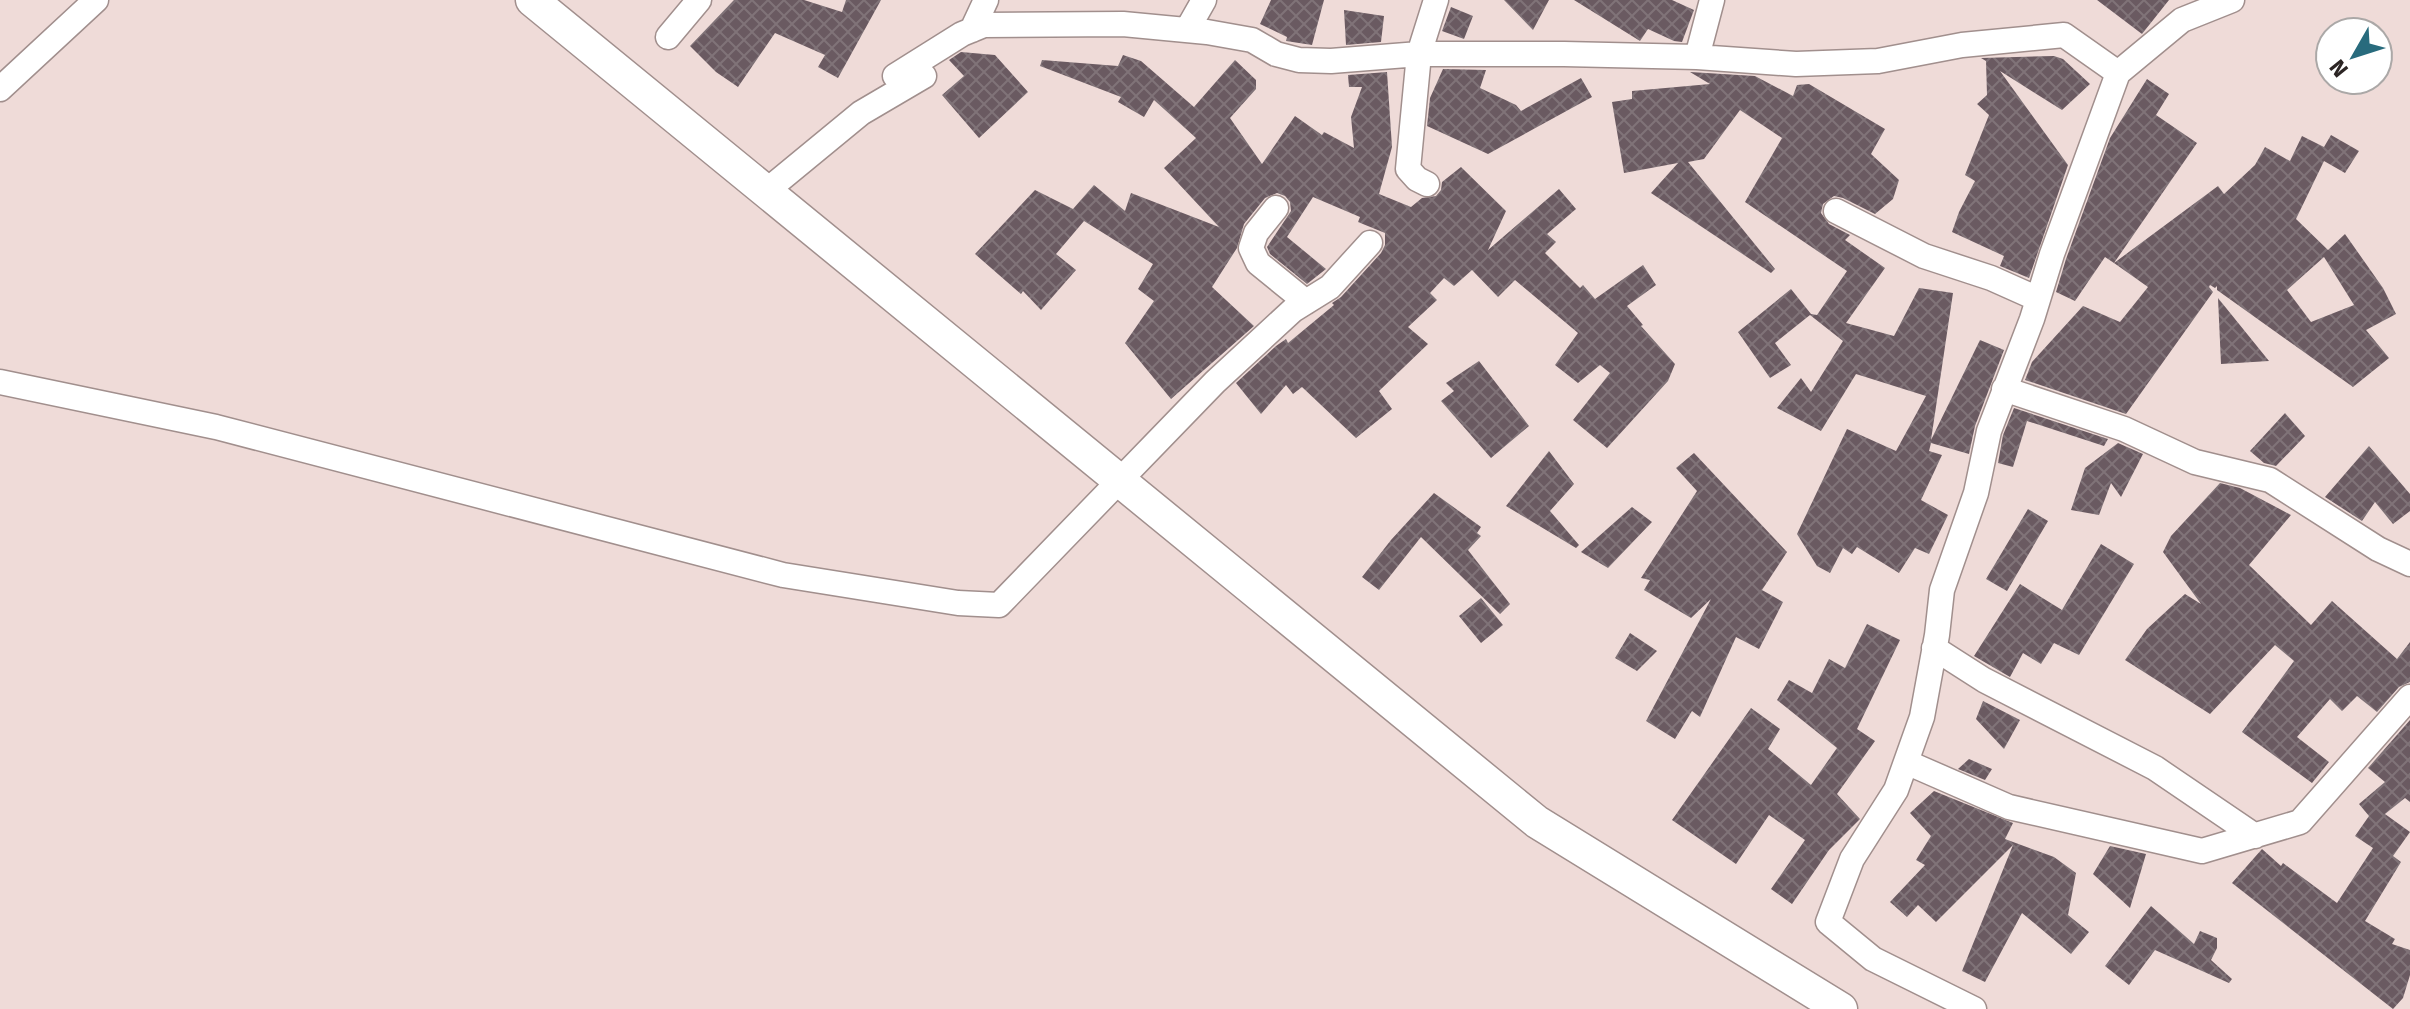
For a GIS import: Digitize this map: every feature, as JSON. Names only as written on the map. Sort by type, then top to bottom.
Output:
[{"type":"street","points":[[0,89],[96,0]]},
{"type":"street","points":[[532,0],[1537,822],[1841,1009]]},
{"type":"street","points":[[668,37],[699,0]]},
{"type":"street","points":[[972,30],[986,0]]},
{"type":"street","points":[[1187,30],[1204,0]]},
{"type":"street","points":[[1427,184],[1408,169],[1419,54],[1436,0]]},
{"type":"street","points":[[1697,57],[1712,0]]},
{"type":"street","points":[[1974,1009],[1873,959],[1828,922],[1852,859],[1896,790],[1922,717],[1942,590],[1976,493],[1989,431],[2118,73],[2182,20],[2232,0]]},
{"type":"street","points":[[895,76],[984,25],[1093,24],[1187,30],[1252,40],[1276,54],[1299,60],[1331,61],[1419,54],[1697,57],[1796,64],[1878,61],[1962,45],[2064,35],[2118,73]]},
{"type":"street","points":[[765,192],[861,113],[942,65]]},
{"type":"street","points":[[1276,208],[1256,233],[1251,248],[1258,263],[1306,302]]},
{"type":"street","points":[[1836,211],[1924,256],[1991,278],[2038,299]]},
{"type":"street","points":[[0,382],[216,427],[783,575],[958,603],[999,605],[1215,382],[1293,310],[1330,287],[1370,243]]},
{"type":"street","points":[[2004,389],[2124,429],[2195,462],[2270,480],[2378,549],[2410,564]]},
{"type":"street","points":[[1934,648],[1984,680],[2155,768],[2255,836]]},
{"type":"street","points":[[1906,762],[2009,807],[2202,851],[2300,822],[2410,697]]},
{"type":"building","points":[[734,0],[804,0],[842,12],[846,0],[881,0],[838,78],[818,67],[825,55],[775,33],[738,87],[716,72],[690,46]]},
{"type":"building","points":[[1271,0],[1324,0],[1312,45],[1286,41],[1287,37],[1260,24]]},
{"type":"building","points":[[1504,0],[1549,0],[1533,30]]},
{"type":"building","points":[[1574,0],[1672,0],[1694,10],[1682,42],[1648,29],[1640,41]]},
{"type":"building","points":[[2097,0],[2169,0],[2142,34]]},
{"type":"building","points":[[1451,7],[1473,16],[1464,39],[1442,31]]},
{"type":"building","points":[[1344,10],[1384,16],[1381,42],[1346,45]]},
{"type":"building","points":[[961,52],[995,55],[1028,92],[979,138],[942,95],[964,76],[949,60]]},
{"type":"building","points":[[1123,55],[1141,61],[1194,107],[1235,60],[1256,80],[1256,89],[1230,118],[1262,164],[1295,116],[1322,135],[1324,132],[1354,148],[1351,117],[1362,87],[1349,87],[1348,75],[1387,72],[1392,147],[1379,194],[1411,207],[1422,198],[1436,196],[1442,182],[1461,167],[1506,211],[1488,250],[1559,189],[1576,209],[1547,234],[1556,242],[1545,253],[1595,299],[1643,265],[1656,285],[1627,306],[1675,364],[1668,381],[1607,448],[1573,420],[1610,373],[1600,365],[1578,383],[1555,365],[1578,333],[1515,280],[1498,297],[1472,270],[1454,286],[1444,278],[1430,293],[1437,300],[1408,327],[1428,344],[1379,391],[1392,409],[1356,438],[1302,387],[1293,394],[1286,385],[1261,414],[1236,383],[1276,346],[1286,339],[1288,343],[1334,305],[1332,303],[1341,297],[1385,245],[1385,233],[1358,222],[1360,217],[1313,197],[1287,237],[1326,269],[1307,284],[1270,254],[1267,247],[1291,211],[1290,202],[1277,193],[1265,198],[1244,224],[1237,248],[1212,287],[1254,326],[1171,399],[1125,343],[1154,301],[1138,289],[1153,264],[1084,221],[1056,254],[1076,270],[1041,310],[1023,291],[1021,294],[975,254],[1035,190],[1073,209],[1094,185],[1125,211],[1131,193],[1219,227],[1164,168],[1196,138],[1154,100],[1144,117],[1118,102],[1121,97],[1040,66],[1042,60],[1118,66]]},
{"type":"building","points":[[2054,56],[2063,59],[2090,84],[2062,110],[2000,71],[2068,165],[2029,278],[2000,266],[2004,256],[1952,232],[1975,181],[1965,175],[1989,115],[1977,104],[1987,95],[1986,61],[1981,58]]},
{"type":"building","points":[[1443,69],[1486,70],[1480,88],[1516,105],[1521,111],[1581,78],[1592,97],[1488,154],[1427,126],[1430,98]]},
{"type":"building","points":[[1690,72],[1755,76],[1793,96],[1797,85],[1809,84],[1885,129],[1871,154],[1899,180],[1893,199],[1875,214],[1834,196],[1823,204],[1821,213],[1829,224],[1850,235],[1845,240],[1885,268],[1846,323],[1894,336],[1919,288],[1953,293],[1931,440],[1980,340],[2004,350],[1975,426],[1969,454],[1931,443],[1929,451],[1942,455],[1921,500],[1948,515],[1929,554],[1915,548],[1899,573],[1857,547],[1852,554],[1843,548],[1830,573],[1817,566],[1797,534],[1847,429],[1896,451],[1926,396],[1856,374],[1821,431],[1777,408],[1801,378],[1811,392],[1843,341],[1810,315],[1775,343],[1791,365],[1770,378],[1738,332],[1791,289],[1811,314],[1817,315],[1847,271],[1745,202],[1782,138],[1740,110],[1704,159],[1688,162],[1775,269],[1771,273],[1651,193],[1678,163],[1624,173],[1612,102],[1632,99],[1632,91],[1710,84]]},
{"type":"building","points":[[2147,79],[2169,94],[2156,115],[2197,143],[2114,263],[2105,257],[2075,301],[2056,292],[2066,259],[2110,138]]},
{"type":"building","points":[[2331,135],[2359,151],[2345,173],[2324,161],[2296,219],[2328,250],[2345,234],[2383,288],[2396,314],[2366,330],[2389,358],[2353,387],[2217,290],[2217,286],[2210,285],[2213,292],[2126,414],[2025,380],[2032,362],[2083,306],[2120,322],[2148,287],[2114,263],[2218,186],[2224,194],[2255,165],[2265,147],[2290,161],[2302,136],[2324,147]],"holes":[[[2324,257],[2354,305],[2311,322],[2287,290]]]},
{"type":"building","points":[[2218,298],[2269,361],[2221,364]]},
{"type":"building","points":[[1479,361],[1529,426],[1491,458],[1441,401],[1454,391],[1446,383]]},
{"type":"building","points":[[2014,408],[2108,439],[2104,446],[2027,421],[2013,467],[1998,463],[2003,435]]},
{"type":"building","points":[[2285,413],[2305,436],[2276,466],[2264,463],[2250,451]]},
{"type":"building","points":[[2118,443],[2143,454],[2121,497],[2111,483],[2099,515],[2071,510],[2085,468]]},
{"type":"building","points":[[2369,446],[2410,494],[2410,511],[2393,524],[2375,502],[2362,521],[2325,497]]},
{"type":"building","points":[[1549,451],[1574,484],[1550,511],[1579,545],[1576,548],[1506,506]]},
{"type":"building","points":[[1694,453],[1787,552],[1762,590],[1783,602],[1759,649],[1736,637],[1700,717],[1692,711],[1675,739],[1646,721],[1711,599],[1691,618],[1644,590],[1650,580],[1641,578],[1697,491],[1676,468]]},
{"type":"building","points":[[2220,483],[2240,488],[2291,515],[2249,565],[2311,625],[2332,601],[2397,659],[2410,642],[2410,682],[2399,687],[2377,712],[2357,696],[2342,711],[2330,699],[2297,737],[2329,762],[2312,783],[2242,732],[2294,661],[2275,645],[2210,714],[2125,660],[2147,629],[2185,594],[2201,604],[2163,552],[2171,536]]},
{"type":"building","points":[[1434,493],[1481,527],[1477,533],[1481,536],[1468,550],[1510,604],[1500,614],[1421,537],[1379,590],[1362,577]]},
{"type":"building","points":[[1632,507],[1652,522],[1608,568],[1581,552]]},
{"type":"building","points":[[2028,509],[2048,521],[2007,591],[1986,579]]},
{"type":"building","points":[[2101,544],[2134,564],[2079,655],[2054,643],[2041,664],[2023,653],[2010,677],[1974,656],[2020,584],[2062,610]]},
{"type":"building","points":[[1481,598],[1503,625],[1481,643],[1459,616]]},
{"type":"building","points":[[1867,624],[1900,640],[1857,729],[1875,741],[1837,794],[1860,819],[1829,850],[1792,904],[1771,889],[1805,840],[1769,815],[1736,864],[1672,820],[1751,708],[1780,729],[1768,749],[1811,785],[1837,748],[1777,700],[1789,680],[1812,693],[1829,659],[1845,668]]},
{"type":"building","points":[[1630,633],[1657,651],[1637,671],[1615,658]]},
{"type":"building","points":[[1983,701],[2020,720],[2004,749],[1976,719]]},
{"type":"building","points":[[2410,720],[2410,802],[2405,798],[2385,814],[2410,832],[2393,856],[2401,862],[2365,921],[2395,939],[2392,944],[2410,950],[2410,975],[2403,998],[2393,1009],[2232,883],[2262,849],[2281,866],[2283,863],[2337,903],[2373,848],[2355,836],[2369,816],[2359,804],[2385,782],[2368,768]]},
{"type":"building","points":[[1969,759],[1992,769],[1985,780],[1958,769]]},
{"type":"building","points":[[1934,791],[2013,823],[2005,839],[2054,857],[2076,873],[2068,915],[2089,932],[2071,954],[2022,913],[1985,982],[1962,971],[2013,845],[1936,922],[1918,905],[1907,917],[1890,902],[1925,865],[1916,860],[1931,836],[1910,813]]},
{"type":"building","points":[[2110,846],[2146,854],[2130,908],[2093,874]]},
{"type":"building","points":[[2151,906],[2194,944],[2200,931],[2217,938],[2217,948],[2211,960],[2232,979],[2229,983],[2155,950],[2129,985],[2105,966]]}]
